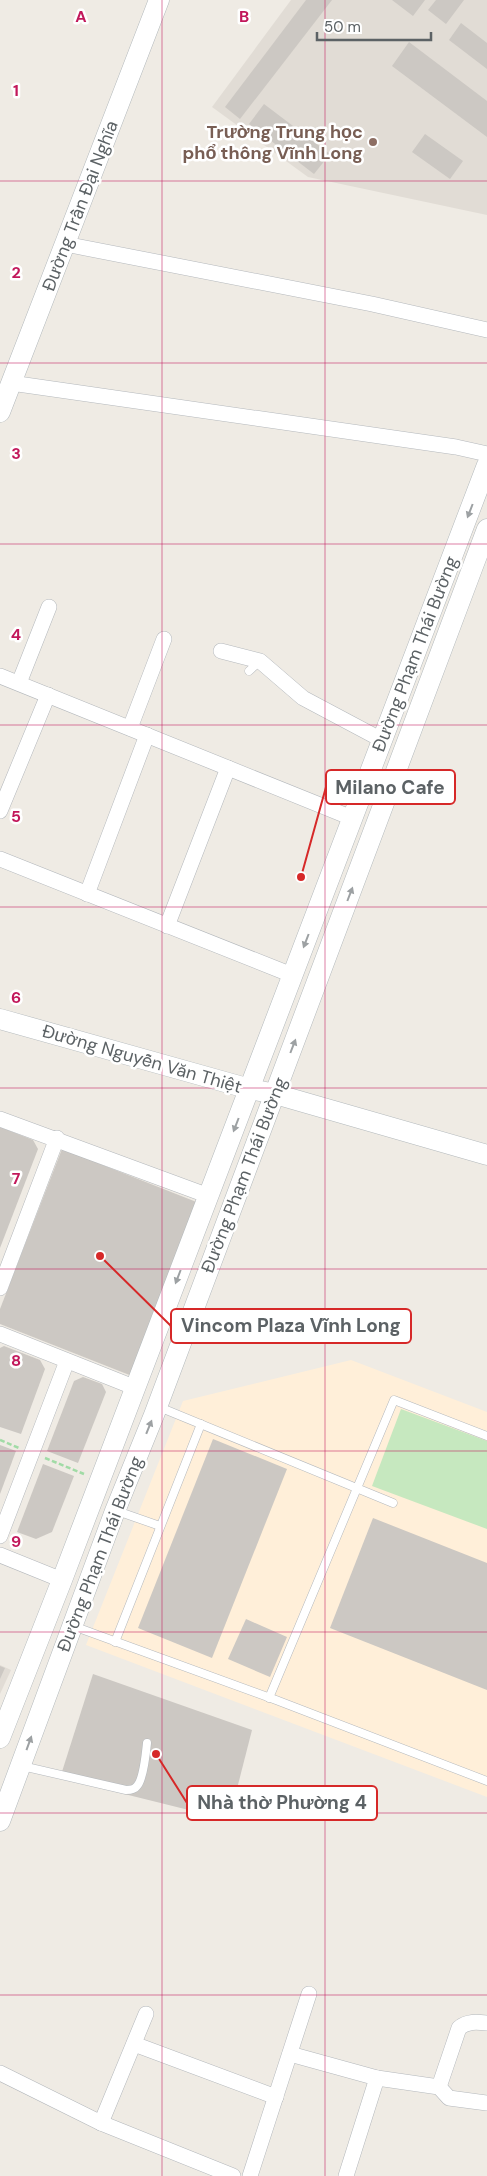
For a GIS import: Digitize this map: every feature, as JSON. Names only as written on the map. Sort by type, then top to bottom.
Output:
[{"type":"main road","name":"Đường Trần Đại Nghĩa","points":[[0,412],[159,0]]},
{"type":"main road","name":"Đường Phạm Thái Bường","points":[[0,1738],[136,1388],[487,465]]},
{"type":"main road","name":"Đường Phạm Thái Bường","points":[[0,1821],[71,1626],[157,1406],[487,529]]},
{"type":"main road","points":[[352,818],[374,828]]},
{"type":"main road","name":"Đường Nguyễn Văn Thiệt","points":[[0,1019],[250,1089],[275,1094],[487,1155]]},
{"type":"main road","points":[[92,1503],[115,1510]]},
{"type":"street","points":[[64,244],[372,304],[487,330]]},
{"type":"street","points":[[11,383],[487,454]]},
{"type":"street","points":[[19,683],[49,607]]},
{"type":"street","points":[[130,728],[164,639]]},
{"type":"street","points":[[221,651],[254,666],[304,698],[382,740]]},
{"type":"street","points":[[0,676],[352,818]]},
{"type":"street","points":[[0,811],[48,695]]},
{"type":"street","points":[[87,894],[147,735]]},
{"type":"street","points":[[167,926],[228,768]]},
{"type":"street","points":[[0,859],[292,976]]},
{"type":"street","points":[[0,1119],[57,1138],[209,1196]]},
{"type":"street","points":[[0,1288],[57,1138]]},
{"type":"street","points":[[0,1334],[136,1388]]},
{"type":"street","points":[[0,1536],[68,1361]]},
{"type":"street","points":[[0,1555],[62,1580]]},
{"type":"street","points":[[250,2176],[309,1994]]},
{"type":"street","points":[[101,2123],[146,2014]]},
{"type":"street","points":[[439,2087],[459,2028],[464,2024],[474,2022],[487,2023]]},
{"type":"street","points":[[134,2044],[276,2098]]},
{"type":"street","points":[[290,2054],[377,2078],[439,2087],[449,2098],[487,2103]]},
{"type":"street","points":[[0,2073],[101,2123],[233,2176]]},
{"type":"street","points":[[346,2176],[377,2078]]},
{"type":"lane","points":[[268,1698],[394,1400],[487,1436]]},
{"type":"lane","points":[[157,1406],[394,1503]]},
{"type":"lane","points":[[115,1642],[201,1424]]},
{"type":"lane","points":[[115,1510],[160,1526]]},
{"type":"lane","points":[[71,1626],[487,1781]]},
{"type":"lane","points":[[20,1765],[132,1790],[137,1787],[140,1781],[147,1743]]},
{"type":"path","points":[[0,1440],[100,1481]]},
{"type":"shaded area","name":"Trường Trung học phổ thông Vĩnh Long","points":[[291,0],[487,0],[487,215],[308,177],[212,107]]},
{"type":"shaded area","points":[[351,1360],[487,1412],[487,1797],[86,1645],[183,1401]]},
{"type":"shaded area","points":[[0,1665],[11,1670],[0,1694]]},
{"type":"green space","points":[[401,1409],[487,1441],[487,1529],[372,1486]]},
{"type":"building","points":[[306,0],[332,0],[240,119],[225,107]]},
{"type":"building","points":[[392,0],[425,0],[413,16]]},
{"type":"building","points":[[436,0],[464,0],[446,24],[428,10]]},
{"type":"building","points":[[461,23],[487,43],[487,69],[449,40]]},
{"type":"building","points":[[409,42],[487,101],[487,137],[392,66]]},
{"type":"building","points":[[264,104],[330,154],[314,174],[249,124]]},
{"type":"building","points":[[425,134],[463,161],[450,179],[412,152]]},
{"type":"building","points":[[0,1127],[33,1140],[38,1149],[0,1248]]},
{"type":"building","points":[[62,1149],[199,1203],[132,1376],[0,1324],[0,1309]]},
{"type":"building","points":[[4,1346],[40,1360],[45,1369],[21,1434],[0,1427],[0,1348]]},
{"type":"building","points":[[83,1377],[102,1384],[106,1392],[78,1463],[47,1451],[74,1381]]},
{"type":"building","points":[[213,1439],[287,1469],[212,1658],[138,1628]]},
{"type":"building","points":[[0,1445],[16,1451],[0,1494]]},
{"type":"building","points":[[43,1464],[74,1476],[52,1532],[36,1539],[17,1532]]},
{"type":"building","points":[[373,1518],[487,1563],[487,1690],[330,1628]]},
{"type":"building","points":[[246,1619],[287,1637],[270,1677],[228,1659]]},
{"type":"building","points":[[0,1666],[5,1668],[0,1679]]},
{"type":"building","points":[[93,1674],[252,1730],[229,1820],[60,1778]]},
{"type":"place","name":"Trường Trung học phổ thông Vĩnh Long","points":[[373,142]]},
{"type":"place","name":"Milano Cafe","points":[[301,877]]},
{"type":"place","name":"Vincom Plaza Vĩnh Long","points":[[100,1256]]},
{"type":"place","name":"Nhà thờ Phường 4","points":[[156,1754]]}]
